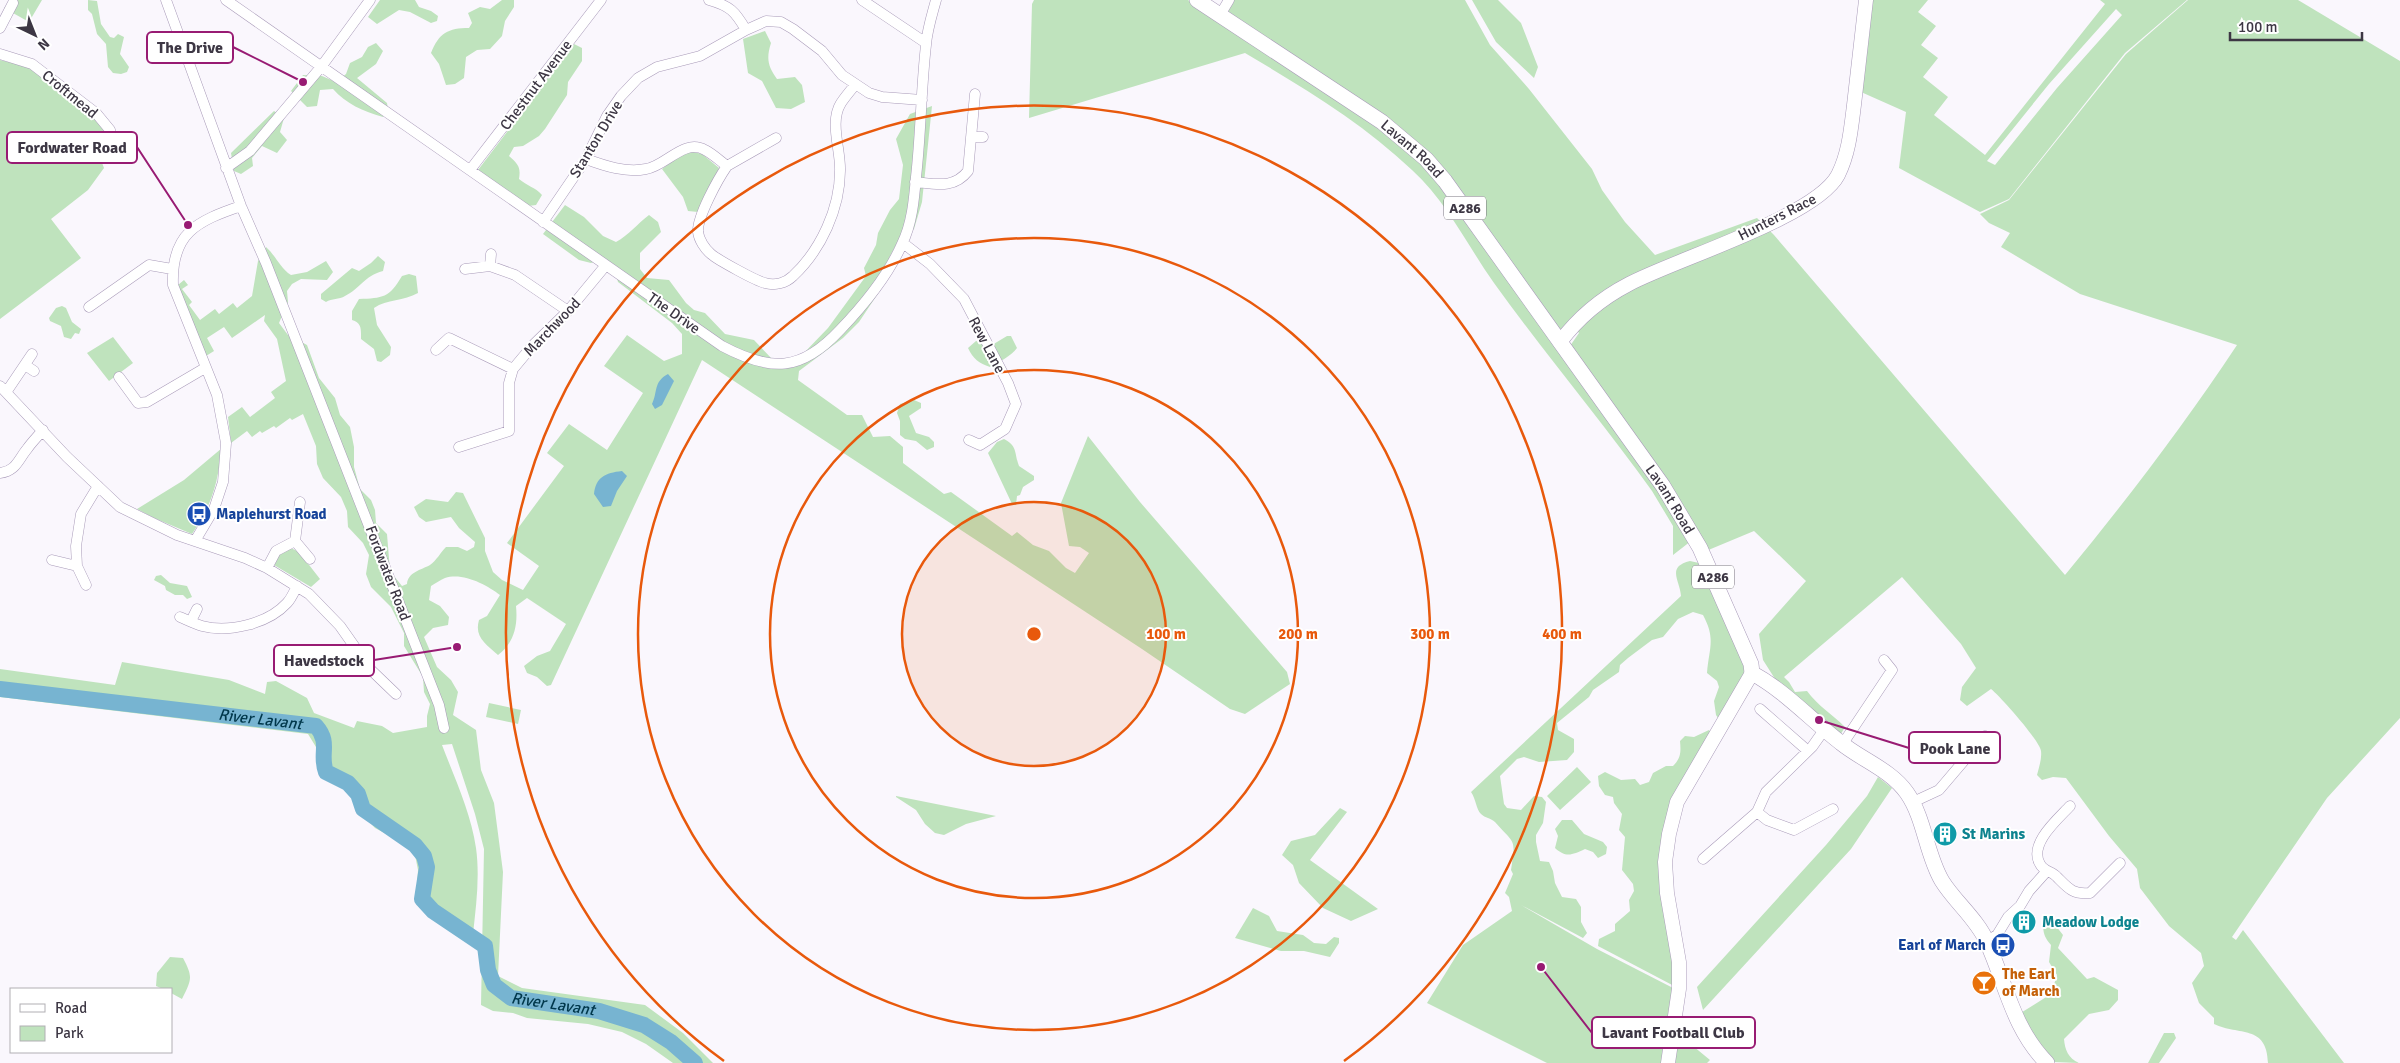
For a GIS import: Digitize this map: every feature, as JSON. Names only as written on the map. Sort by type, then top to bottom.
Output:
[{"type":"main road","name":"Lavant Road","points":[[1197,0],[1382,122],[1426,159],[1461,201],[1560,342],[1630,437],[1689,528],[1751,664],[1752,673]]},
{"type":"main road","points":[[1752,673],[1773,685],[1842,745],[1897,781],[1908,795],[1938,873],[1987,941],[2011,1008],[2024,1034],[2047,1063]]},
{"type":"street","name":"Fordwater Road","points":[[166,0],[226,168],[266,263],[439,705],[444,728]]},
{"type":"street","name":"The Drive","points":[[226,0],[722,346],[757,362],[786,364],[803,360],[830,341],[857,313],[888,272],[903,243],[912,211],[916,182],[926,43],[936,0]]},
{"type":"street","points":[[226,168],[250,151],[321,67],[370,0]]},
{"type":"street","name":"Chestnut Avenue","points":[[470,170],[601,0]]},
{"type":"street","points":[[709,0],[725,5],[736,14],[746,30]]},
{"type":"street","points":[[862,0],[926,43]]},
{"type":"street","points":[[1220,15],[1229,0]]},
{"type":"street","name":"Hunters Race","points":[[1560,342],[1587,313],[1606,297],[1649,275],[1807,205],[1824,193],[1837,177],[1848,150],[1866,0]]},
{"type":"street","points":[[0,28],[14,3]]},
{"type":"street","name":"Stanton Drive","points":[[543,222],[586,159],[607,116],[621,96],[638,78],[657,67],[700,56],[766,21],[782,22],[822,51],[842,75],[855,85],[882,97],[922,100]]},
{"type":"street","name":"Croftmead","points":[[0,54],[32,64],[96,113],[110,130],[116,158]]},
{"type":"street","points":[[776,138],[727,166],[719,177],[702,215],[698,231],[703,245],[712,255],[765,283],[780,284],[792,277],[802,266],[819,243],[830,221],[840,172],[835,123],[840,105],[855,85]]},
{"type":"street","points":[[916,182],[947,185],[962,179],[968,171],[975,94]]},
{"type":"street","points":[[971,137],[983,137]]},
{"type":"street","points":[[586,159],[614,169],[645,170],[656,166],[682,149],[693,147],[704,149],[727,166]]},
{"type":"street","points":[[195,541],[214,509],[223,482],[226,443],[217,396],[173,285],[172,269],[180,242],[192,228],[210,217],[241,206]]},
{"type":"street","name":"Rew Lane","points":[[903,243],[930,264],[964,299],[1008,383],[1016,404],[1005,429],[980,445],[969,440]]},
{"type":"street","points":[[490,266],[491,254]]},
{"type":"street","points":[[89,307],[149,265],[172,269]]},
{"type":"street","name":"Marchwood","points":[[459,447],[509,431],[509,383],[514,369],[533,345],[568,311],[606,265]]},
{"type":"street","points":[[465,269],[490,266],[515,275],[568,311]]},
{"type":"street","points":[[436,350],[449,338],[514,369]]},
{"type":"street","points":[[32,354],[4,388],[67,457],[120,507],[195,541],[245,558],[267,568],[297,586],[308,594],[340,626],[370,670],[396,694]]},
{"type":"street","points":[[25,364],[34,371]]},
{"type":"street","points":[[119,377],[138,403],[147,402],[205,368]]},
{"type":"street","points":[[0,473],[6,472],[18,464],[26,450],[43,430]]},
{"type":"street","points":[[86,585],[76,566],[76,546],[81,514],[98,486]]},
{"type":"street","points":[[300,502],[295,541],[310,559]]},
{"type":"street","points":[[267,568],[276,551],[295,541]]},
{"type":"street","points":[[52,560],[76,566]]},
{"type":"street","points":[[180,617],[202,626],[222,628],[243,626],[268,616],[286,604],[297,586]]},
{"type":"street","points":[[191,621],[197,609]]},
{"type":"street","points":[[1842,745],[1892,670],[1884,660]]},
{"type":"street","points":[[1668,1063],[1679,980],[1679,962],[1667,893],[1665,862],[1669,834],[1677,802],[1752,673]]},
{"type":"street","points":[[1760,709],[1808,751]]},
{"type":"street","points":[[1703,859],[1757,812],[1766,792],[1808,751],[1824,730]]},
{"type":"street","points":[[1911,803],[1939,790],[1984,736]]},
{"type":"street","points":[[2070,806],[2045,832],[2036,852],[2039,862],[2046,872],[2054,873],[2071,891],[2083,894],[2090,893],[2120,862]]},
{"type":"street","points":[[1757,812],[1767,820],[1794,830],[1834,809]]},
{"type":"street","points":[[1987,941],[1997,935],[2008,917],[2020,906],[2029,891],[2046,872]]},
{"type":"green space","points":[[14,0],[42,0],[29,22],[4,8]]},
{"type":"green space","points":[[88,0],[97,1],[101,24],[110,37],[114,38],[118,34],[124,37],[120,54],[129,67],[127,72],[121,74],[113,73],[108,67],[106,44],[97,34],[92,14],[88,10]]},
{"type":"green space","points":[[380,0],[415,0],[419,7],[431,11],[438,16],[437,21],[431,23],[410,12],[399,10],[377,24],[368,17]]},
{"type":"green space","points":[[502,0],[514,0],[514,7],[505,21],[502,36],[490,49],[477,50],[466,57],[464,78],[455,84],[446,85],[439,64],[431,53],[437,41],[445,33],[455,29],[469,28],[472,23],[468,13],[480,7],[490,9]]},
{"type":"green space","points":[[1034,0],[1188,0],[1377,126],[1423,165],[1440,184],[1624,438],[1691,541],[1673,555],[1673,526],[1652,491],[1513,309],[1436,196],[1412,170],[1374,137],[1289,79],[1245,53],[1029,118],[1032,4]]},
{"type":"green space","points":[[1232,0],[1465,0],[1490,45],[1529,89],[1592,169],[1602,190],[1625,222],[1655,255],[1757,218],[1774,235],[2065,575],[2154,462],[2237,345],[2080,294],[2001,247],[2010,233],[1989,223],[1980,214],[2009,200],[2126,54],[2188,0],[2298,0],[2400,61],[2400,718],[2327,798],[2232,937],[2236,940],[2243,930],[2344,1063],[2268,1063],[2263,1042],[2257,1037],[2250,1033],[2223,1028],[2214,1024],[2214,1018],[2199,1003],[2192,983],[2204,966],[2201,953],[2169,926],[2140,888],[2137,869],[2109,836],[2066,778],[2053,777],[2042,780],[2037,775],[2041,757],[2039,746],[2003,701],[1991,689],[1967,706],[1960,700],[1962,687],[1976,668],[1961,644],[1902,577],[1784,677],[1795,692],[1807,691],[1845,727],[1839,737],[1777,682],[1763,660],[1759,634],[1806,581],[1754,531],[1706,551],[1570,346],[1579,333],[1570,321],[1559,332],[1448,179],[1224,13]]},
{"type":"green space","points":[[1472,0],[1498,0],[1521,23],[1538,67],[1534,78],[1496,42]]},
{"type":"green space","points":[[1872,0],[1928,0],[1918,12],[1936,26],[1921,45],[1938,58],[1923,77],[1948,97],[1934,115],[1985,155],[2105,4],[2100,0],[2187,0],[2125,53],[2009,199],[1980,212],[1899,168],[1906,112],[1861,92]],"holes":[[[2116,9],[2122,15],[2057,88],[1995,165],[1987,161],[2049,84]]]},
{"type":"green space","points":[[765,31],[771,43],[769,62],[777,79],[795,77],[802,85],[805,102],[791,109],[776,108],[762,81],[748,73],[743,39]]},
{"type":"green space","points":[[376,43],[383,51],[376,64],[357,78],[387,103],[388,109],[383,117],[355,106],[343,99],[333,89],[320,90],[317,106],[307,107],[291,91],[303,75],[322,76],[336,82],[346,74],[350,63],[362,57],[368,47]]},
{"type":"green space","points":[[574,44],[582,48],[582,61],[568,82],[567,95],[539,136],[523,146],[514,147],[509,156],[518,166],[520,171],[519,179],[542,195],[536,205],[528,206],[478,170]]},
{"type":"green space","points":[[0,60],[30,67],[92,115],[106,132],[109,143],[96,147],[104,168],[88,190],[51,219],[81,258],[0,319]]},
{"type":"green space","points":[[932,106],[922,202],[914,229],[897,243],[889,258],[891,274],[859,322],[843,338],[799,371],[798,380],[847,415],[862,415],[873,437],[890,436],[903,447],[903,463],[944,494],[951,492],[1012,536],[1017,532],[1033,545],[1049,551],[1066,568],[1075,573],[1089,553],[1080,547],[1069,546],[1061,503],[1088,436],[1140,502],[1287,672],[1290,684],[1245,714],[1230,709],[1142,649],[702,360],[551,685],[547,686],[537,677],[527,673],[524,666],[537,656],[550,651],[566,624],[527,598],[516,606],[514,634],[508,645],[498,655],[482,640],[478,626],[479,620],[487,616],[500,595],[474,580],[459,577],[445,578],[431,586],[429,600],[440,606],[449,617],[448,625],[433,628],[424,637],[437,667],[451,680],[458,692],[453,715],[476,730],[481,770],[494,803],[503,872],[498,976],[522,988],[645,1005],[683,1033],[713,1063],[673,1063],[646,1044],[622,1032],[588,1024],[527,1018],[513,1013],[493,1011],[481,1005],[484,849],[475,814],[452,744],[442,745],[466,809],[476,848],[478,881],[473,934],[416,900],[418,870],[415,855],[405,844],[375,828],[359,811],[352,795],[342,784],[320,777],[316,747],[308,734],[0,697],[0,669],[115,685],[122,662],[229,680],[265,694],[267,682],[276,681],[307,698],[314,713],[354,728],[357,721],[382,726],[393,733],[427,727],[430,704],[424,692],[423,677],[404,646],[404,633],[391,607],[371,587],[366,574],[369,555],[363,543],[348,527],[347,511],[341,497],[323,478],[317,464],[316,446],[303,414],[292,420],[290,418],[276,428],[274,426],[262,433],[260,431],[252,437],[247,431],[231,443],[228,417],[242,407],[250,417],[275,398],[271,392],[286,381],[277,339],[264,321],[265,315],[232,338],[224,327],[207,338],[214,351],[206,356],[178,285],[184,280],[188,285],[182,289],[192,302],[189,305],[200,320],[215,309],[219,314],[233,303],[237,308],[252,296],[258,261],[266,247],[291,275],[307,272],[326,261],[333,272],[327,280],[301,279],[292,284],[287,291],[288,302],[279,323],[288,335],[307,345],[319,378],[335,398],[340,415],[350,427],[354,447],[354,467],[360,489],[371,500],[375,510],[376,523],[387,534],[390,571],[402,586],[407,584],[412,574],[430,565],[446,547],[458,547],[467,551],[474,547],[475,542],[459,528],[451,517],[426,522],[419,517],[414,507],[426,499],[448,502],[456,492],[463,493],[485,538],[485,551],[493,572],[502,580],[523,590],[539,566],[507,543],[564,466],[547,453],[569,424],[607,450],[643,393],[604,366],[627,335],[664,361],[682,354],[682,334],[672,323],[618,282],[613,265],[603,259],[591,263],[579,260],[543,234],[565,205],[584,217],[603,236],[616,242],[649,215],[658,222],[661,232],[640,253],[640,269],[647,278],[669,280],[686,303],[694,310],[705,313],[725,334],[754,340],[773,360],[801,356],[828,328],[866,276],[864,268],[876,245],[878,233],[890,210],[899,199],[903,165],[896,139],[910,114]]},
{"type":"green space","points":[[274,111],[284,118],[280,132],[287,140],[277,153],[262,146],[252,158],[253,166],[241,174],[234,171],[231,153]]},
{"type":"green space","points":[[693,152],[702,154],[719,168],[698,212],[688,211],[683,197],[662,169],[683,153]]},
{"type":"green space","points":[[378,256],[385,262],[383,271],[371,276],[355,290],[343,297],[326,302],[321,299],[321,294],[352,268],[359,271]]},
{"type":"green space","points":[[409,274],[416,276],[418,293],[384,303],[374,308],[377,325],[391,347],[390,355],[381,362],[377,361],[374,349],[361,339],[360,327],[358,323],[352,320],[352,311],[359,299],[380,297],[389,293],[402,276]]},
{"type":"green space","points":[[62,306],[66,308],[72,322],[81,329],[79,334],[75,333],[71,339],[64,337],[61,326],[50,321],[49,318],[56,308]]},
{"type":"green space","points":[[1007,336],[1011,336],[1017,348],[990,367],[977,360],[968,348],[976,341],[992,345]]},
{"type":"green space","points":[[113,337],[133,363],[109,381],[87,353]]},
{"type":"green space","points":[[914,400],[921,403],[921,408],[909,416],[916,433],[929,437],[934,442],[934,447],[927,450],[916,441],[905,439],[900,435],[900,421],[897,413],[900,404]]},
{"type":"green space","points":[[1004,439],[1014,447],[1019,466],[1034,476],[1034,480],[1023,487],[1020,495],[1017,496],[1016,505],[1012,504],[988,453],[997,442]]},
{"type":"green space","points":[[222,448],[213,493],[205,513],[192,534],[137,509],[184,480]]},
{"type":"green space","points":[[291,548],[299,552],[320,579],[311,587],[274,565],[279,553]]},
{"type":"green space","points":[[1690,561],[1699,563],[1748,672],[1720,721],[1716,715],[1714,701],[1719,687],[1717,681],[1707,673],[1711,637],[1703,615],[1693,612],[1678,619],[1663,637],[1652,640],[1628,658],[1620,665],[1619,672],[1593,690],[1589,697],[1557,723],[1558,730],[1574,739],[1574,752],[1567,760],[1539,762],[1524,757],[1517,759],[1500,776],[1504,804],[1507,808],[1521,810],[1534,796],[1542,797],[1546,802],[1543,823],[1536,835],[1540,861],[1549,862],[1555,883],[1562,897],[1576,899],[1581,907],[1581,922],[1587,933],[1583,938],[1521,905],[1597,949],[1675,989],[1665,1063],[1547,1063],[1427,1003],[1463,945],[1512,911],[1509,897],[1505,893],[1513,874],[1511,870],[1512,842],[1495,822],[1481,814],[1471,792],[1681,596],[1676,570]]},
{"type":"green space","points":[[161,575],[170,583],[187,586],[192,597],[187,599],[183,595],[175,595],[166,590],[165,586],[154,580],[156,576]]},
{"type":"green space","points":[[489,703],[521,710],[518,724],[486,717]]},
{"type":"green space","points":[[1709,730],[1712,734],[1667,833],[1676,987],[1598,946],[1599,939],[1615,931],[1615,924],[1630,911],[1629,900],[1634,891],[1633,884],[1622,870],[1625,837],[1619,830],[1622,814],[1614,803],[1613,797],[1605,795],[1599,786],[1598,776],[1605,772],[1621,780],[1635,779],[1640,785],[1649,782],[1653,773],[1666,766],[1673,766],[1676,763],[1680,755],[1680,741],[1685,736],[1694,737]]},
{"type":"green space","points":[[1577,767],[1591,782],[1560,810],[1547,796]]},
{"type":"green space","points":[[1878,777],[1892,788],[1851,849],[1703,1010],[1697,987],[1826,845],[1867,796]]},
{"type":"green space","points":[[896,797],[996,816],[966,824],[944,835],[935,833],[925,824],[916,810]]},
{"type":"green space","points":[[1340,808],[1347,812],[1310,860],[1378,909],[1351,921],[1323,908],[1299,883],[1293,865],[1282,855],[1291,841],[1315,835]]},
{"type":"green space","points":[[1562,820],[1572,820],[1584,834],[1603,842],[1607,847],[1606,854],[1598,858],[1593,852],[1585,849],[1576,853],[1566,854],[1555,848],[1558,836],[1555,829]]},
{"type":"green space","points":[[1253,908],[1269,916],[1277,931],[1303,935],[1314,943],[1326,944],[1334,937],[1339,938],[1339,943],[1330,957],[1304,951],[1281,951],[1235,938]]},
{"type":"green space","points":[[2049,917],[2063,935],[2058,948],[2087,979],[2094,977],[2118,990],[2118,1000],[2109,1010],[2089,1014],[2064,1039],[2068,1053],[2072,1059],[2079,1063],[2054,1062],[2042,1050],[2019,1014],[2051,994],[2057,975],[2049,962],[2051,945],[2043,931],[2044,920]]},
{"type":"green space","points":[[170,957],[183,958],[190,978],[182,999],[172,994],[172,988],[156,986],[157,973]]},
{"type":"green space","points":[[1676,1032],[1710,1060],[1707,1063],[1670,1063]]},
{"type":"green space","points":[[2164,1033],[2174,1033],[2176,1038],[2159,1063],[2148,1063]]},
{"type":"water","points":[[668,374],[674,381],[662,405],[655,409],[652,404],[658,384]]},
{"type":"water","points":[[622,471],[627,476],[617,491],[611,506],[603,507],[594,494],[599,480],[611,473]]},
{"type":"waterway","name":"River Lavant","points":[[0,689],[316,726],[323,738],[326,772],[348,783],[358,794],[363,809],[415,845],[424,856],[427,867],[422,899],[433,911],[485,946],[488,970],[494,985],[511,998],[599,1011],[644,1025],[671,1042],[695,1063]]},
{"type":"place","name":"The Drive","points":[[303,82]]},
{"type":"place","name":"Fordwater Road","points":[[188,225]]},
{"type":"place","name":"Maplehurst Road","points":[[199,514]]},
{"type":"place","name":"Havedstock","points":[[457,647]]},
{"type":"place","name":"Pook Lane","points":[[1819,720]]},
{"type":"place","name":"St Marins","points":[[1945,834]]},
{"type":"place","name":"Meadow Lodge","points":[[2024,922]]},
{"type":"place","name":"Earl of March","points":[[2003,945]]},
{"type":"place","name":"Lavant Football Club","points":[[1541,967]]},
{"type":"place","name":"The Earl of March","points":[[1984,983]]}]
